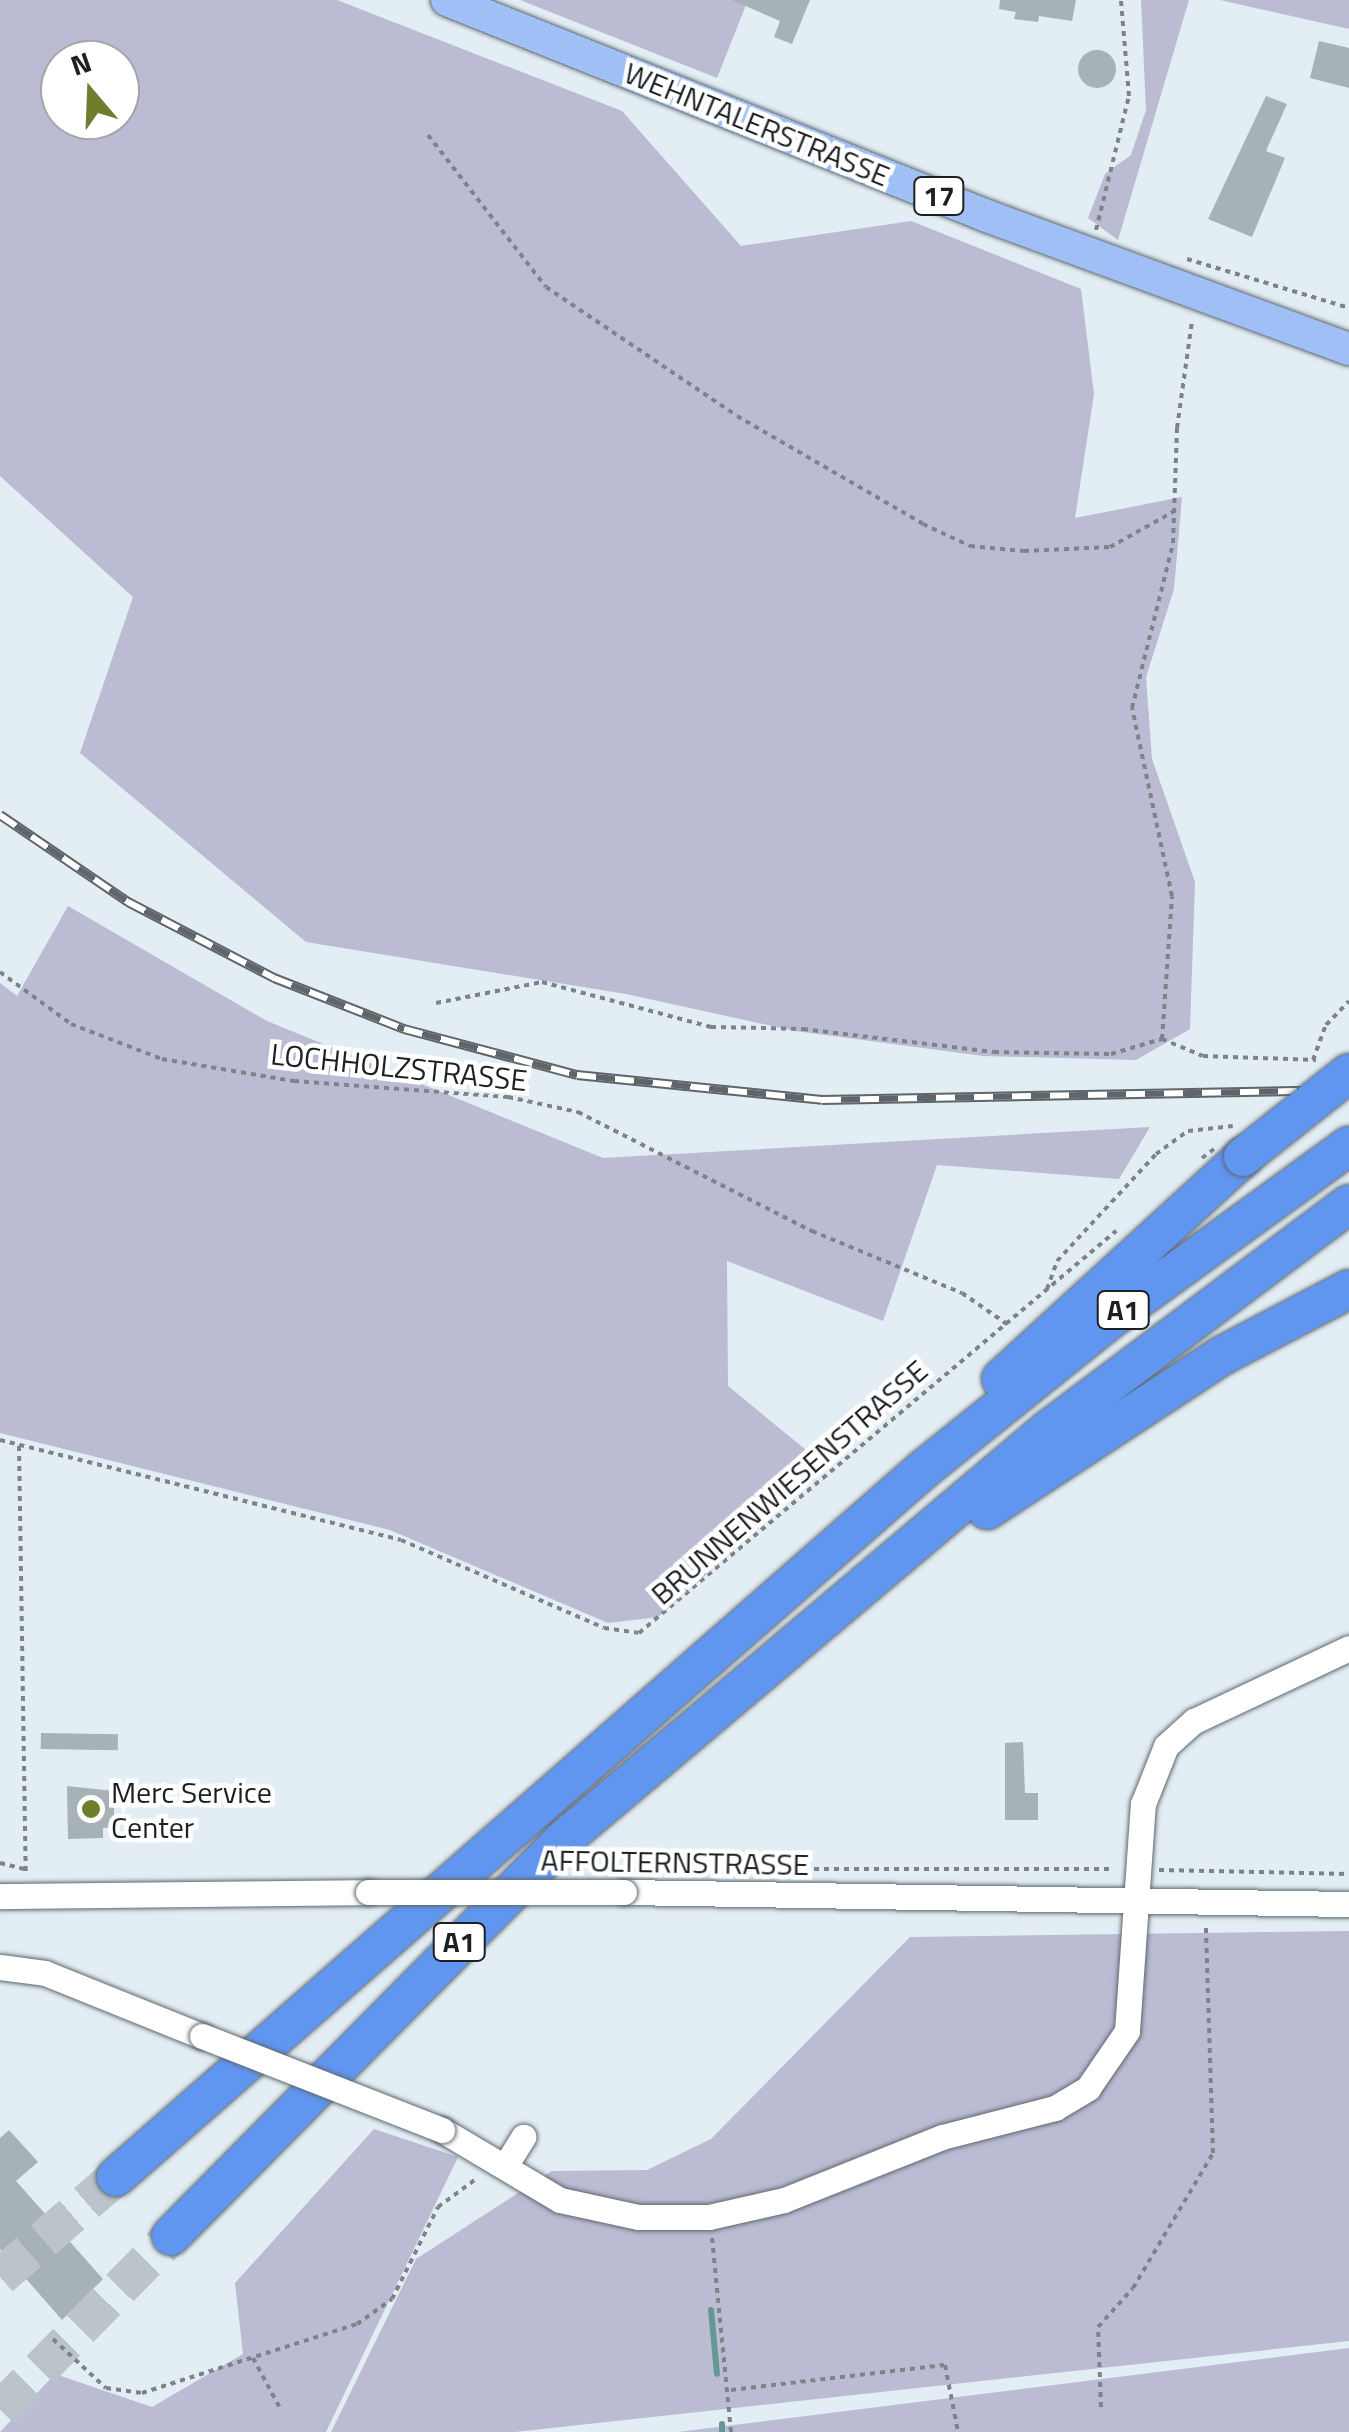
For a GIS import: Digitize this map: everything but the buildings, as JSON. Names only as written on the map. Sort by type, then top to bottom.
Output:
[{"type":"highway","points":[[924,1469],[1012,1366],[1243,1142],[1349,1073]]},
{"type":"highway","name":"A1","points":[[116,2176],[924,1469],[1339,1152]]},
{"type":"highway","name":"A1","points":[[172,2236],[564,1839],[1048,1430],[1349,1204]]},
{"type":"highway","points":[[765,1668],[836,1626],[1029,1480],[1278,1322],[1349,1289]]},
{"type":"main road","name":"WEHNTALERSTRASSE","points":[[447,0],[1088,253],[1204,291],[1349,349]]},
{"type":"street","points":[[0,1968],[45,1972],[442,2130],[507,2163],[560,2200],[598,2211],[709,2217],[784,2200],[942,2137],[1020,2121],[1088,2088],[1127,2030],[1142,1901],[1143,1804],[1166,1746],[1194,1721],[1349,1648]]},
{"type":"street","name":"AFFOLTERNSTRASSE","points":[[0,1896],[624,1892],[1349,1904]]},
{"type":"street","points":[[507,2163],[522,2137]]},
{"type":"path","points":[[1088,253],[1129,96],[1121,0]]},
{"type":"path","points":[[428,135],[546,287],[736,416],[923,524],[970,546],[1041,550],[1110,547],[1172,512]]},
{"type":"path","points":[[1162,1039],[1172,896],[1132,708],[1173,543],[1172,512],[1187,337],[1204,291]]},
{"type":"path","name":"LOCHHOLZSTRASSE","points":[[0,972],[71,1024],[162,1059],[294,1082],[508,1097],[578,1112],[812,1231],[962,1293],[1007,1324]]},
{"type":"path","points":[[436,1003],[542,982],[711,1027],[804,1029],[994,1052],[1111,1054],[1162,1039],[1202,1056],[1313,1060],[1326,1024],[1349,1001]]},
{"type":"path","points":[[1048,1289],[1057,1261],[1170,1141],[1209,1126],[1243,1142]]},
{"type":"path","points":[[1188,1170],[1202,1158]]},
{"type":"path","name":"BRUNNENWIESENSTRASSE","points":[[0,1440],[401,1540],[604,1628],[639,1633],[1132,1218]]},
{"type":"path","points":[[19,1446],[26,1870]]},
{"type":"path","points":[[729,1870],[808,1864],[1349,1874]]},
{"type":"path","points":[[649,1870],[669,1870]]},
{"type":"path","points":[[1101,2407],[1098,2326],[1132,2288],[1212,2153],[1208,1901]]},
{"type":"path","points":[[53,2339],[106,2388],[142,2394],[358,2324],[392,2299],[438,2207],[507,2163]]},
{"type":"path","points":[[709,2217],[731,2390],[732,2432]]},
{"type":"path","points":[[253,2358],[280,2410]]},
{"type":"path","points":[[731,2390],[946,2365],[958,2432]]},
{"type":"shaded area","points":[[0,0],[337,0],[622,111],[741,246],[911,221],[1081,289],[1094,394],[1075,518],[1182,497],[1174,589],[1146,677],[1152,759],[1195,882],[1190,1029],[1136,1060],[983,1056],[795,1031],[626,994],[306,942],[80,753],[133,597],[0,476]]},
{"type":"shaded area","points":[[520,0],[748,0],[717,78]]},
{"type":"shaded area","points":[[1141,0],[1189,0],[1118,240],[1088,218],[1105,174],[1131,155],[1146,110]]},
{"type":"shaded area","points":[[1220,0],[1349,0],[1349,29]]},
{"type":"shaded area","points":[[68,906],[267,1021],[603,1158],[1150,1127],[1119,1179],[937,1165],[883,1321],[727,1261],[728,1386],[828,1468],[658,1617],[608,1623],[390,1530],[0,1433],[0,983],[17,996]]},
{"type":"shaded area","points":[[1349,1931],[1349,2341],[515,2432],[331,2432],[416,2259],[552,2171],[647,2170],[711,2139],[910,1937]]},
{"type":"shaded area","points":[[374,2129],[458,2157],[326,2432],[0,2432],[55,2374],[152,2407],[243,2354],[235,2283]]},
{"type":"shaded area","points":[[1349,2348],[1349,2432],[678,2432]]},
{"type":"waterway","points":[[711,2310],[717,2374]]},
{"type":"waterway","points":[[722,2424],[722,2432]]},
{"type":"tunnel","points":[[0,2277],[116,2177]]},
{"type":"tunnel","points":[[0,2410],[171,2236]]},
{"type":"railway","points":[[0,815],[128,902],[274,978],[404,1029],[577,1075],[822,1100],[1349,1090]]},
{"type":"place","name":"Merc Service Center","points":[[91,1809]]}]
